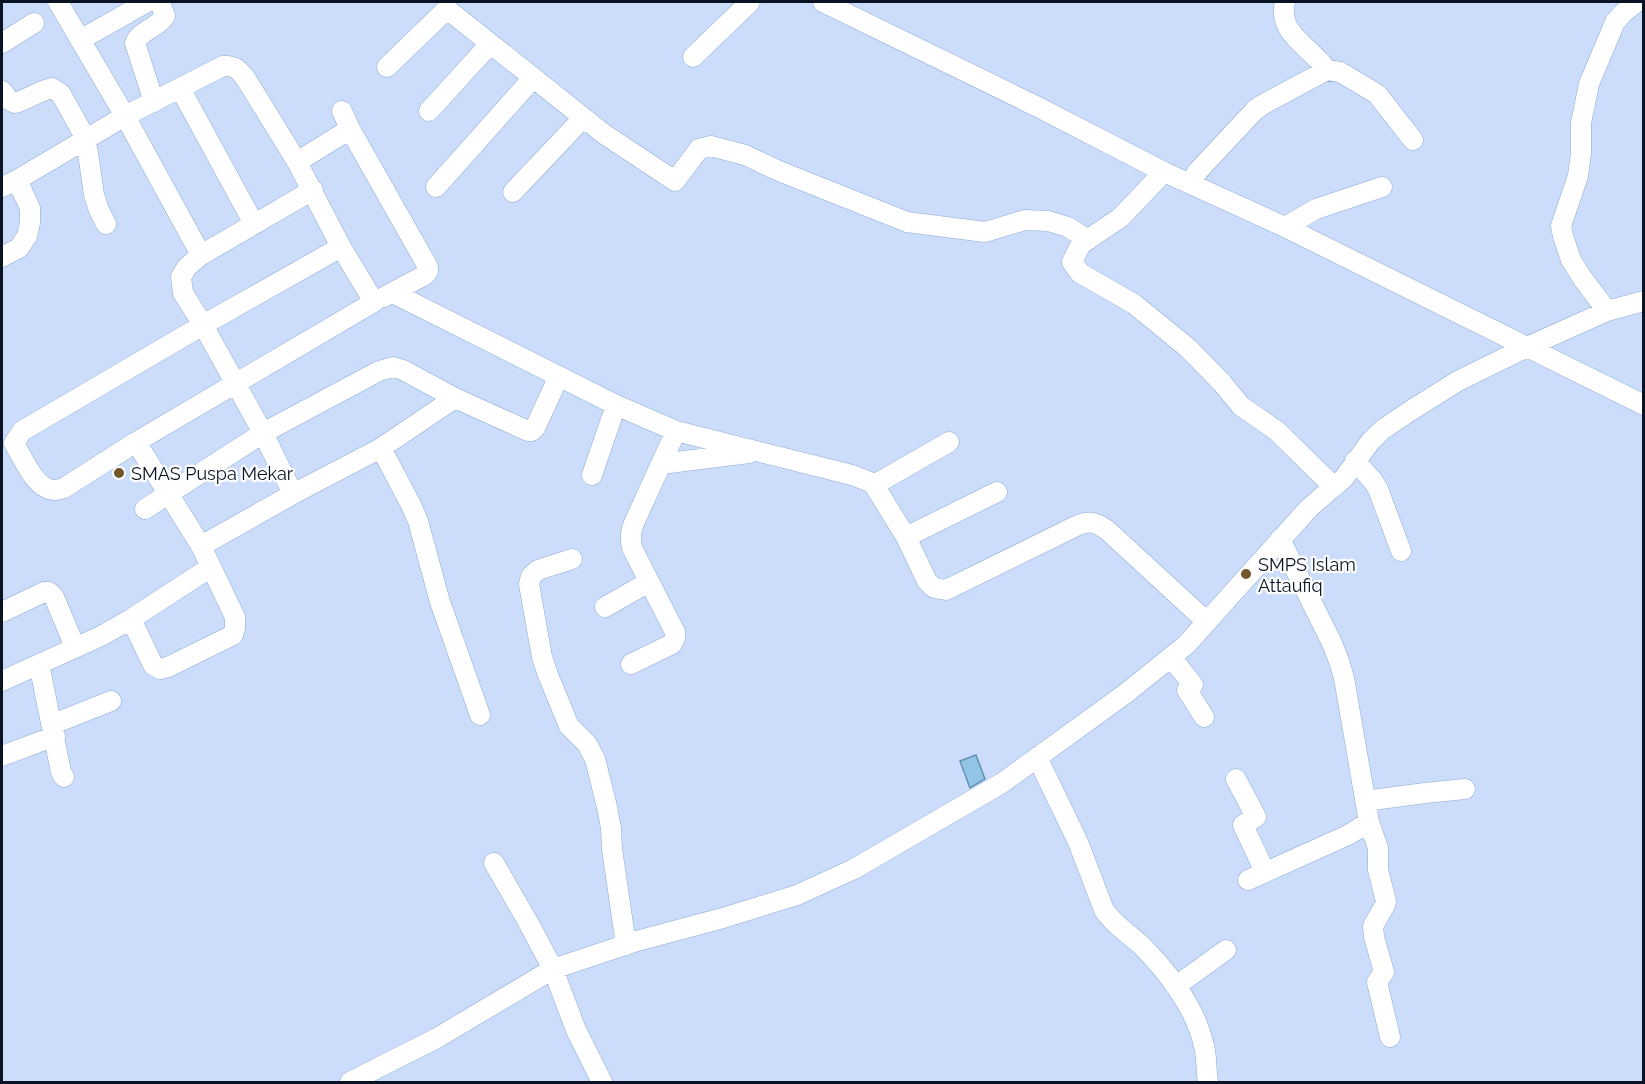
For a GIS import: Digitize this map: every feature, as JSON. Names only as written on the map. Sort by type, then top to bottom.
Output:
[{"type":"street","points":[[58,2],[125,116],[201,255]]},
{"type":"street","points":[[80,40],[147,2]]},
{"type":"street","points":[[151,93],[135,43],[139,36],[162,22],[165,16],[160,2]]},
{"type":"street","points":[[693,57],[750,2]]},
{"type":"street","points":[[823,2],[1038,107],[1164,172],[1285,227],[1644,405]]},
{"type":"street","points":[[1285,2],[1282,12],[1290,32],[1327,70]]},
{"type":"street","points":[[1606,311],[1571,260],[1561,226],[1578,177],[1581,123],[1589,84],[1615,22],[1637,2]]},
{"type":"street","points":[[387,67],[447,9],[604,134],[675,181],[699,149],[711,146],[745,155],[778,171],[907,222],[985,232],[1025,220],[1048,222],[1068,227],[1088,240]]},
{"type":"street","points":[[2,43],[34,23]]},
{"type":"street","points":[[429,111],[490,44]]},
{"type":"street","points":[[2,257],[19,248],[27,236],[30,224],[30,208],[9,183],[125,116],[151,93],[180,88],[223,66],[231,65],[238,69],[297,162],[374,302]]},
{"type":"street","points":[[1190,183],[1198,171],[1256,110],[1327,70],[1340,72],[1377,94],[1413,140]]},
{"type":"street","points":[[436,187],[533,78]]},
{"type":"street","points":[[2,91],[9,100],[15,103],[52,88],[61,94],[86,139],[94,195],[106,224]]},
{"type":"street","points":[[180,88],[254,224]]},
{"type":"street","points":[[342,111],[428,267],[425,275],[234,383],[64,488],[54,490],[44,487],[36,480],[14,443],[22,431],[342,247]]},
{"type":"street","points":[[513,192],[584,118]]},
{"type":"street","points":[[297,162],[350,129]]},
{"type":"street","points":[[1164,172],[1120,219],[1081,244],[1072,262],[1080,273],[1134,304],[1188,348],[1224,384],[1241,406],[1277,431],[1334,487]]},
{"type":"street","points":[[1285,227],[1316,209],[1382,187]]},
{"type":"street","points":[[293,494],[263,433],[183,293],[181,277],[187,267],[201,255],[313,190]]},
{"type":"street","points":[[393,293],[616,405],[676,431],[852,475],[870,482],[906,537],[927,581],[934,588],[946,590],[1076,526],[1093,522],[1107,530],[1207,622]]},
{"type":"street","points":[[350,1083],[437,1038],[553,969],[797,895],[854,869],[1002,783],[1116,700],[1186,645],[1309,508],[1344,478],[1370,442],[1382,430],[1458,381],[1527,347],[1606,311],[1644,301]]},
{"type":"street","points":[[145,509],[263,433],[379,371],[393,367],[403,370],[455,398],[528,431],[532,431],[560,376]]},
{"type":"street","points":[[201,546],[381,448],[455,398]]},
{"type":"street","points":[[592,475],[616,405]]},
{"type":"street","points":[[631,664],[672,644],[675,638],[675,633],[630,540],[631,530],[676,431]]},
{"type":"street","points":[[131,619],[153,664],[160,669],[233,635],[235,628],[235,617],[201,546],[136,442]]},
{"type":"street","points":[[874,485],[949,442]]},
{"type":"street","points":[[381,448],[418,521],[440,602],[480,715]]},
{"type":"street","points":[[661,464],[761,452]]},
{"type":"street","points":[[1355,461],[1378,489],[1401,551]]},
{"type":"street","points":[[906,537],[997,492]]},
{"type":"street","points":[[1280,539],[1332,643],[1344,678],[1369,822],[1378,848],[1378,870],[1386,900],[1373,926],[1374,938],[1384,972],[1377,982],[1390,1036]]},
{"type":"street","points":[[572,560],[538,570],[531,576],[529,584],[542,657],[548,675],[569,726],[587,744],[598,769],[611,828],[626,945]]},
{"type":"street","points":[[2,681],[101,636],[211,567]]},
{"type":"street","points":[[604,607],[649,582]]},
{"type":"street","points":[[2,612],[44,592],[49,592],[54,597],[75,647]]},
{"type":"street","points":[[1171,657],[1193,685],[1186,690],[1204,717]]},
{"type":"street","points":[[39,664],[61,772],[64,777]]},
{"type":"street","points":[[2,756],[111,701]]},
{"type":"street","points":[[1037,757],[1078,842],[1104,910],[1110,920],[1140,944],[1166,972],[1199,1028],[1205,1047],[1208,1083]]},
{"type":"street","points":[[1236,779],[1256,817],[1243,825],[1257,876],[1348,836],[1369,822]]},
{"type":"street","points":[[1365,801],[1465,789]]},
{"type":"street","points":[[494,863],[553,969],[576,1030],[602,1083]]},
{"type":"street","points":[[1176,986],[1226,950]]},
{"type":"building","points":[[976,755],[985,779],[970,788],[960,761]]},
{"type":"place","name":"SMAS Puspa Mekar","points":[[119,473]]},
{"type":"place","name":"SMPS Islam Attaufiq","points":[[1246,574]]}]
